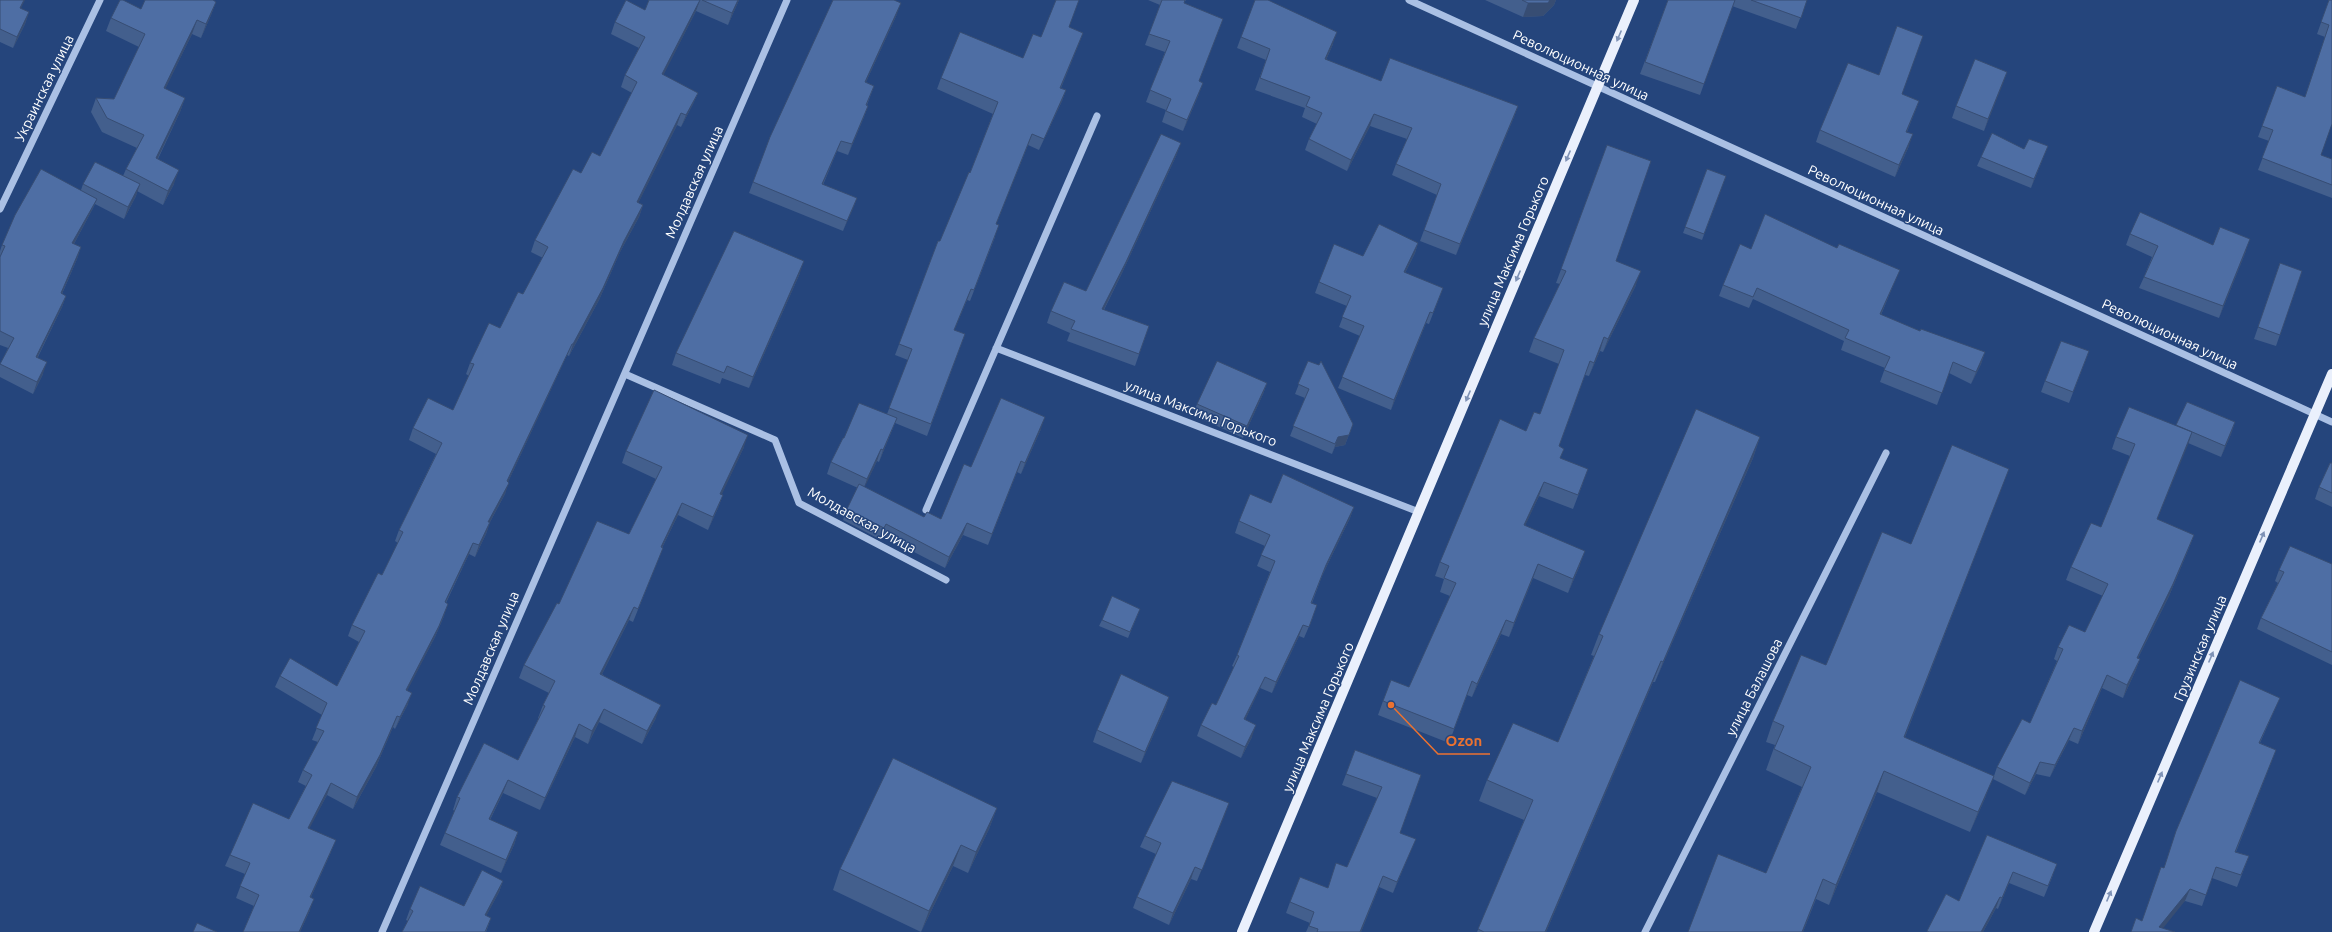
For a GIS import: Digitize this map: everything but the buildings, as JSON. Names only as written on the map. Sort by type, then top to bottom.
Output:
[{"type":"main road","name":"улица Максима Горького","points":[[1242,932],[1634,0]]},
{"type":"main road","name":"Грузинская улица","points":[[2094,932],[2332,374]]},
{"type":"street","name":"Украинская улица","points":[[0,209],[100,0]]},
{"type":"street","name":"Молдавская улица","points":[[382,932],[787,0]]},
{"type":"street","name":"Революционная улица","points":[[1409,0],[2332,422]]},
{"type":"street","points":[[926,510],[1097,116]]},
{"type":"street","name":"улица Максима Горького","points":[[996,348],[1419,512]]},
{"type":"street","name":"Молдавская улица","points":[[625,374],[775,440],[799,503],[946,580]]},
{"type":"street","name":"улица Балашова","points":[[1645,932],[1886,453]]},
{"type":"place","name":"Ozon","points":[[1391,705]]}]
